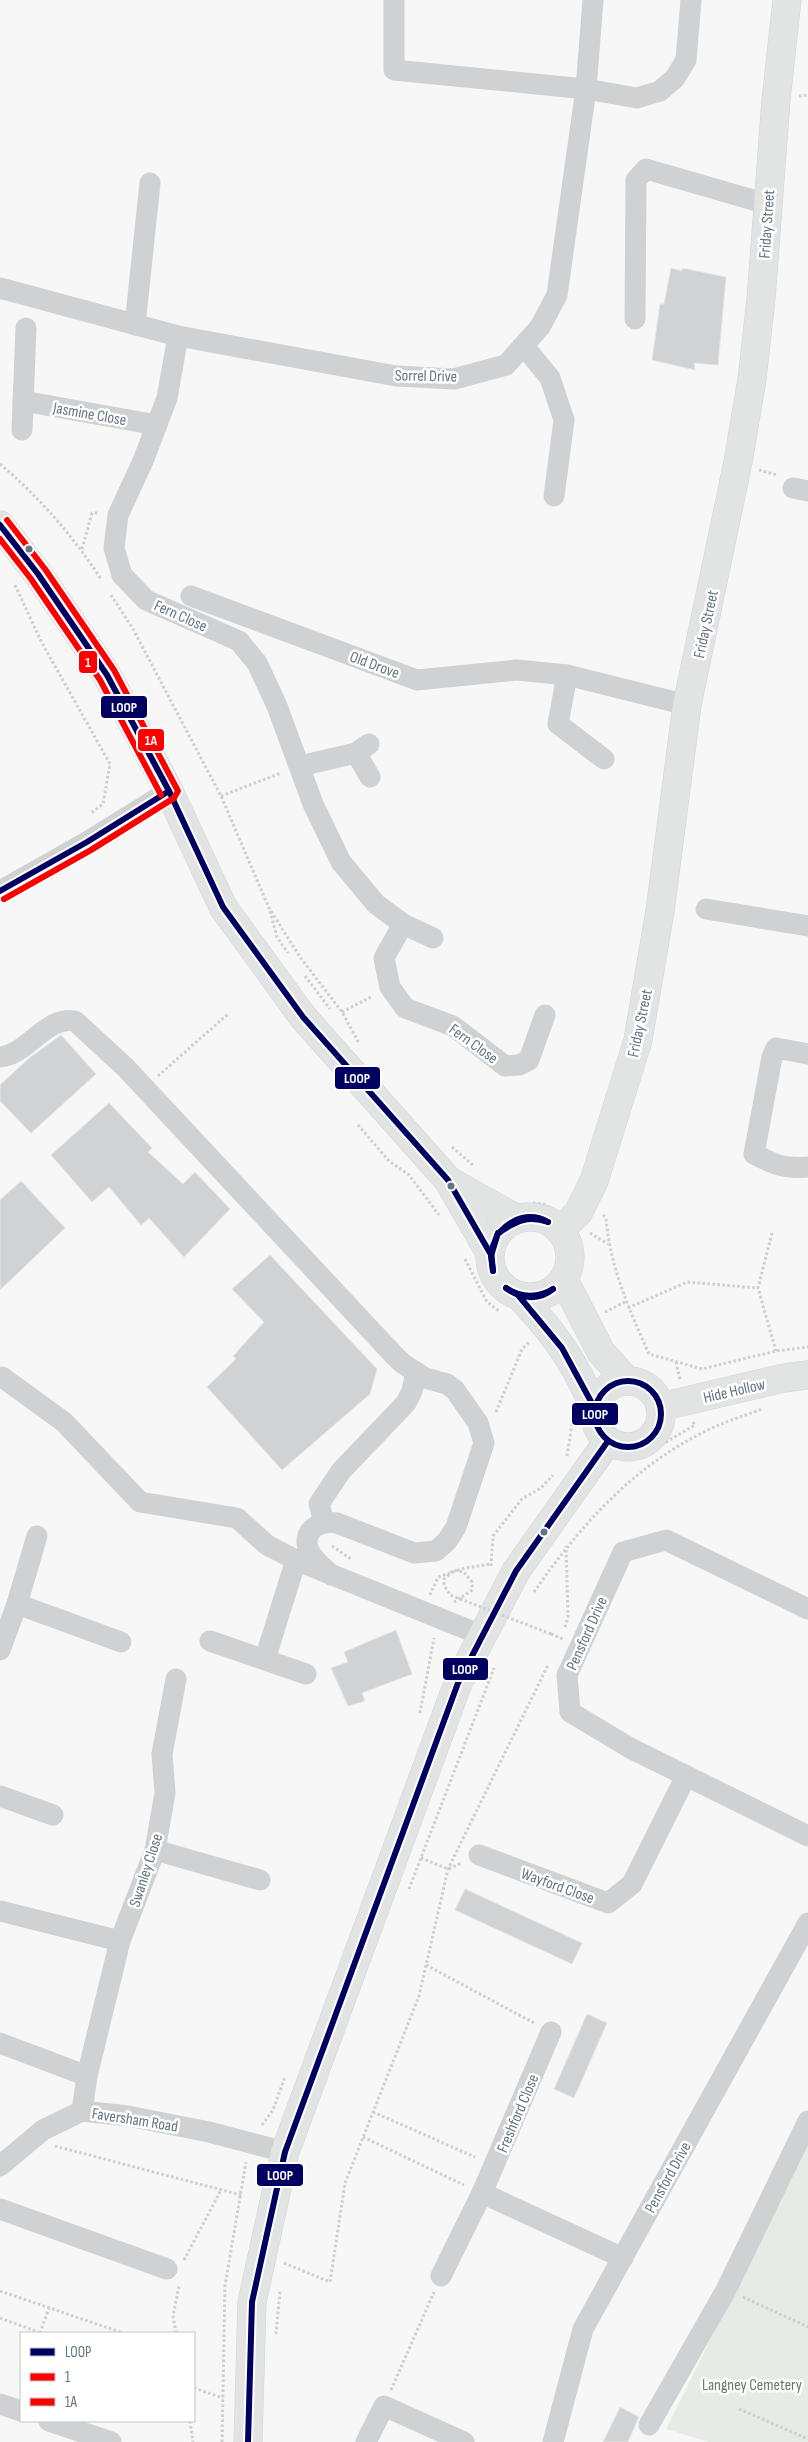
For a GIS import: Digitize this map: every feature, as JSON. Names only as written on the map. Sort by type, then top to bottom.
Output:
[{"type":"main road","name":"Friday Street","points":[[565,1225],[586,1200],[594,1180],[638,1040],[660,912],[687,705],[738,462],[752,379],[762,299],[767,204],[787,0]]},
{"type":"main road","points":[[0,525],[38,574],[107,675],[169,791],[222,907],[303,1017],[448,1180],[490,1253]]},
{"type":"main road","points":[[448,1180],[521,1211],[565,1225],[570,1249],[570,1265],[564,1280],[554,1290],[543,1295],[510,1304]]},
{"type":"main road","points":[[521,1211],[499,1232],[493,1242],[490,1253],[491,1267],[497,1279],[506,1289],[510,1304],[545,1323],[570,1356],[584,1410],[608,1442],[618,1447],[630,1448],[646,1442],[658,1429],[661,1418],[656,1396],[648,1388],[638,1383],[627,1381],[616,1383],[606,1389],[599,1398],[584,1410]]},
{"type":"main road","points":[[564,1280],[601,1352],[627,1381]]},
{"type":"main road","name":"Hide Hollow","points":[[660,1407],[784,1378],[808,1375]]},
{"type":"main road","points":[[248,2442],[252,2302],[285,2152],[458,1683],[516,1571],[608,1442]]},
{"type":"street","points":[[394,0],[394,70],[586,89],[637,98],[660,91],[676,78],[686,60],[692,0]]},
{"type":"street","name":"Sorrel Drive","points":[[0,288],[178,336],[396,376],[454,379],[506,365],[540,327],[557,295],[586,89],[593,0]]},
{"type":"street","points":[[635,319],[636,180],[646,169],[767,204]]},
{"type":"street","points":[[135,325],[150,183]]},
{"type":"street","points":[[22,430],[26,328]]},
{"type":"street","name":"Fern Close","points":[[178,336],[168,398],[143,461],[118,515],[114,548],[122,575],[146,600],[239,641],[258,663],[300,766],[313,804],[341,862],[376,904],[403,924],[433,938]]},
{"type":"street","points":[[524,346],[550,378],[564,420],[554,496]]},
{"type":"street","name":"Jasmine Close","points":[[23,401],[157,425]]},
{"type":"street","name":"Old Drove","points":[[191,596],[417,680],[517,670],[566,675],[687,705]]},
{"type":"street","points":[[566,675],[558,724],[604,759]]},
{"type":"street","points":[[300,766],[362,748],[370,778]]},
{"type":"street","points":[[0,891],[87,842],[169,791]]},
{"type":"street","points":[[706,908],[808,926]]},
{"type":"street","name":"Fern Close","points":[[403,924],[384,958],[390,987],[405,1008],[453,1026],[505,1066],[519,1065],[530,1060],[545,1015]]},
{"type":"street","points":[[0,1057],[11,1056],[58,1021],[76,1021],[125,1067],[392,1353],[425,1378],[447,1384],[466,1403],[480,1430],[484,1443],[456,1527],[447,1541],[436,1552],[414,1553],[337,1523],[324,1522],[315,1526],[308,1536],[308,1548],[317,1562],[331,1575]]},
{"type":"street","points":[[808,1054],[776,1048],[772,1057],[754,1154],[776,1166],[791,1168],[808,1167]]},
{"type":"street","points":[[324,1522],[319,1504],[341,1471],[406,1403],[412,1391],[416,1372]]},
{"type":"street","points":[[2,1376],[64,1422],[140,1502],[237,1518],[267,1545],[296,1560],[481,1636]]},
{"type":"street","points":[[0,1650],[17,1604],[37,1536]]},
{"type":"street","name":"Pensford Drive","points":[[808,1609],[666,1540],[623,1552],[566,1675],[570,1712],[630,1748],[808,1836]]},
{"type":"street","points":[[266,1659],[296,1560]]},
{"type":"street","points":[[17,1604],[121,1642]]},
{"type":"street","points":[[210,1641],[306,1674]]},
{"type":"street","name":"Swanley Close","points":[[82,2112],[87,2076],[120,1941],[155,1850],[165,1793],[162,1754],[176,1679]]},
{"type":"street","name":"Wayford Close","points":[[479,1856],[608,1903],[632,1884],[686,1776]]},
{"type":"street","points":[[0,1796],[53,1815]]},
{"type":"street","points":[[155,1850],[260,1880]]},
{"type":"street","points":[[0,1911],[120,1941]]},
{"type":"street","name":"Pensford Drive","points":[[553,2442],[583,2329],[808,1923]]},
{"type":"street","name":"Freshford Close","points":[[441,2276],[482,2193],[551,2032]]},
{"type":"street","points":[[0,2043],[87,2076]]},
{"type":"street","name":"Faversham Road","points":[[0,2166],[43,2130],[82,2112],[128,2116],[209,2132],[285,2152]]},
{"type":"street","points":[[649,2426],[726,2290],[808,2121]]},
{"type":"street","points":[[482,2193],[623,2258]]},
{"type":"street","points":[[0,2209],[177,2271]]},
{"type":"street","points":[[0,2404],[20,2411]]},
{"type":"street","points":[[366,2442],[384,2406],[464,2442]]},
{"type":"street","points":[[52,2422],[111,2442]]},
{"type":"path","points":[[738,462],[783,477],[801,490]]},
{"type":"path","points":[[0,464],[35,494],[82,549],[102,581]]},
{"type":"path","points":[[82,549],[92,513],[118,515]]},
{"type":"path","points":[[10,579],[21,595],[42,644],[110,764],[103,804],[84,819]]},
{"type":"path","points":[[107,589],[132,629],[220,796],[269,908],[277,937],[292,959]]},
{"type":"path","points":[[220,796],[300,766]]},
{"type":"path","points":[[269,908],[300,957],[342,1012],[363,1050]]},
{"type":"path","points":[[302,973],[335,1016]]},
{"type":"path","points":[[342,1012],[390,987]]},
{"type":"path","points":[[154,1080],[229,1013]]},
{"type":"path","points":[[346,1031],[359,1042]]},
{"type":"path","points":[[358,1125],[389,1161],[409,1175],[442,1218]]},
{"type":"path","points":[[451,1146],[480,1170]]},
{"type":"path","points":[[521,1211],[544,1204],[565,1225],[608,1244],[628,1308],[649,1354],[702,1369],[776,1351],[808,1347]]},
{"type":"path","points":[[772,1233],[758,1288],[776,1351]]},
{"type":"path","points":[[464,1257],[486,1302],[510,1304]]},
{"type":"path","points":[[628,1308],[687,1282],[758,1288]]},
{"type":"path","points":[[480,1430],[494,1416],[522,1349],[534,1339]]},
{"type":"path","points":[[530,1596],[585,1523],[643,1469],[708,1430],[763,1408]]},
{"type":"path","points":[[566,1462],[584,1410]]},
{"type":"path","points":[[490,1564],[493,1536],[522,1499],[540,1488],[560,1468]]},
{"type":"path","points":[[556,1647],[568,1617],[566,1546]]},
{"type":"path","points":[[462,1597],[472,1590],[472,1582],[464,1572],[450,1572],[444,1579],[444,1585],[450,1595],[551,1634]]},
{"type":"path","points":[[513,1628],[517,1620]]},
{"type":"path","points":[[283,2263],[330,2282],[344,2183],[419,1996],[448,1870],[552,1656]]},
{"type":"path","points":[[407,1895],[498,1659]]},
{"type":"path","points":[[421,1858],[448,1870],[479,1856]]},
{"type":"path","points":[[426,1965],[551,2032]]},
{"type":"path","points":[[373,2112],[494,2165]]},
{"type":"path","points":[[363,2137],[482,2193]]},
{"type":"path","points":[[31,2140],[240,2195]]},
{"type":"path","points":[[176,2332],[173,2316],[177,2271],[221,2190]]},
{"type":"path","points":[[282,2273],[285,2254]]},
{"type":"path","points":[[384,2406],[441,2276]]},
{"type":"path","points":[[276,2342],[281,2283]]},
{"type":"path","points":[[726,2290],[808,2327]]},
{"type":"path","points":[[0,2291],[120,2332]]},
{"type":"path","points":[[41,2332],[49,2308]]},
{"type":"path","points":[[0,2318],[38,2332]]},
{"type":"path","points":[[195,2388],[223,2398]]},
{"type":"path","points":[[739,2409],[808,2439]]},
{"type":"path","points":[[190,2422],[193,2442]]},
{"type":"green space","name":"Langney Cemetery","points":[[808,2144],[808,2442],[709,2442],[666,2429]]},
{"type":"building","points":[[671,268],[682,271],[682,268],[726,277],[718,365],[694,363],[695,370],[652,360],[660,304],[664,304]]},
{"type":"building","points":[[61,1035],[96,1074],[31,1133],[0,1101],[0,1085],[28,1059]]},
{"type":"building","points":[[109,1103],[152,1148],[148,1152],[183,1184],[195,1172],[230,1209],[184,1257],[149,1218],[141,1225],[109,1187],[92,1202],[51,1155]]},
{"type":"building","points":[[21,1181],[65,1228],[0,1290],[0,1200]]},
{"type":"building","points":[[270,1255],[377,1369],[370,1394],[282,1470],[207,1387],[236,1359],[233,1356],[264,1322],[232,1289]]},
{"type":"building","points":[[396,1630],[412,1674],[362,1693],[365,1701],[348,1706],[331,1668],[348,1662],[344,1652]]},
{"type":"building","points":[[465,1889],[582,1943],[572,1964],[455,1910]]},
{"type":"building","points":[[587,2014],[607,2023],[574,2098],[554,2089]]},
{"type":"building","points":[[620,2407],[639,2417],[628,2442],[603,2442]]},
{"type":"transit line","name":"1A","points":[[4,899],[91,850],[174,798],[178,791],[114,670],[45,569],[7,520]]},
{"type":"transit line","name":"LOOP","points":[[0,525],[38,574],[107,675],[169,791],[223,907],[303,1017],[448,1180],[490,1253]]},
{"type":"transit line","name":"1","points":[[0,539],[31,579],[100,680],[161,795]]},
{"type":"transit line","name":"LOOP","points":[[0,891],[87,842],[169,791]]},
{"type":"transit line","name":"1","points":[[4,899],[91,850],[174,798]]},
{"type":"transit line","name":"LOOP","points":[[500,1232],[510,1223],[522,1218],[535,1217],[548,1222]]},
{"type":"transit line","name":"LOOP","points":[[500,1232],[522,1220],[534,1219],[548,1222]]},
{"type":"transit line","name":"LOOP","points":[[493,1271],[491,1251],[498,1233]]},
{"type":"transit line","name":"LOOP","points":[[493,1271],[491,1256],[498,1233]]},
{"type":"transit line","name":"LOOP","points":[[506,1288],[518,1294],[530,1296],[542,1294],[553,1289]]},
{"type":"transit line","name":"LOOP","points":[[506,1288],[512,1292],[530,1297],[548,1293],[553,1289]]},
{"type":"transit line","name":"LOOP","points":[[518,1295],[562,1348],[595,1409]]},
{"type":"transit line","name":"LOOP","points":[[622,1381],[634,1381],[646,1386],[656,1396],[661,1408],[661,1414],[659,1427],[646,1442],[634,1447],[622,1447],[610,1442],[600,1432],[595,1420],[595,1408],[600,1396],[610,1386],[622,1381]]},
{"type":"transit line","name":"LOOP","points":[[248,2442],[252,2302],[285,2152],[458,1683],[516,1571],[608,1441]]}]
